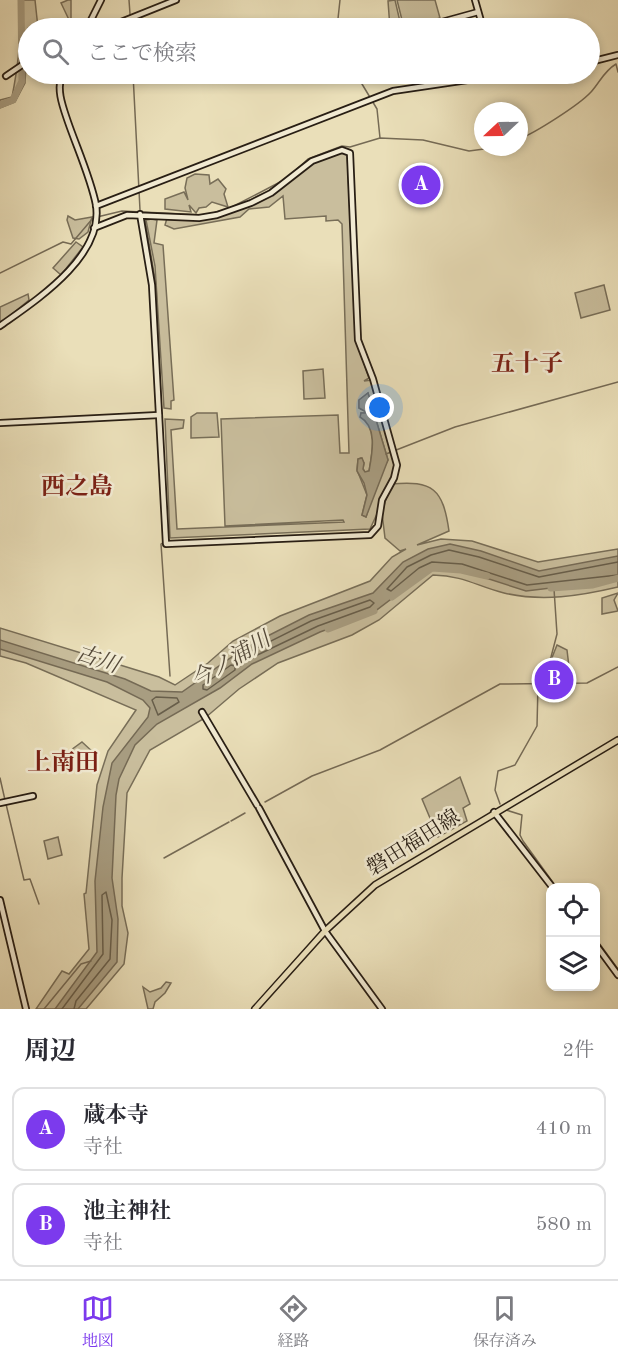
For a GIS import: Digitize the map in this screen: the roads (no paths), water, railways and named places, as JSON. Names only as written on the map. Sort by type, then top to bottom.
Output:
[{"type":"main road","name":"磐田福田線","points":[[255,1009],[325,931],[352,904],[386,877],[618,740]]},
{"type":"street","points":[[92,18],[101,0]]},
{"type":"street","points":[[131,18],[176,0]]},
{"type":"street","points":[[475,0],[480,18]]},
{"type":"street","points":[[456,18],[478,12]]},
{"type":"street","points":[[600,60],[618,55]]},
{"type":"street","points":[[6,76],[18,68]]},
{"type":"street","points":[[0,326],[60,281],[84,249],[94,228],[96,206],[62,105],[59,84]]},
{"type":"street","points":[[96,206],[393,91],[435,84]]},
{"type":"street","points":[[94,228],[119,217],[140,214],[199,218],[217,215],[272,193],[312,161],[342,150],[350,153],[358,339],[373,379],[397,465],[394,478],[382,500],[378,526],[370,535],[166,544],[152,285],[140,214]]},
{"type":"street","points":[[0,423],[159,415]]},
{"type":"street","points":[[201,712],[258,806],[325,931],[382,1009]]},
{"type":"street","points":[[0,803],[33,796]]},
{"type":"street","points":[[494,812],[549,883]]},
{"type":"street","points":[[0,900],[26,1009]]},
{"type":"street","points":[[600,950],[618,975]]},
{"type":"water","points":[[368,393],[388,460],[366,517],[362,515],[367,495],[364,483],[357,471],[358,459],[362,458],[363,469],[365,472],[369,471],[371,457],[372,434],[366,421],[360,417],[361,413],[368,413],[359,408],[359,400]]},
{"type":"water","points":[[450,544],[481,551],[539,571],[618,556],[618,580],[526,591],[461,570],[432,568],[374,612],[320,632],[252,664],[220,688],[157,724],[135,745],[119,779],[116,795],[112,878],[118,919],[117,962],[78,1009],[55,1009],[97,952],[95,881],[103,807],[112,763],[148,717],[150,708],[143,700],[107,682],[0,649],[0,640],[125,679],[151,691],[182,692],[246,647],[309,615],[373,593],[403,562],[428,549]]},
{"type":"waterway","name":"古川","points":[[21,0],[21,18]]},
{"type":"waterway","points":[[129,0],[130,18]]},
{"type":"waterway","points":[[338,18],[340,0]]},
{"type":"waterway","points":[[600,80],[616,64],[618,72]]},
{"type":"waterway","name":"古川","points":[[0,105],[13,100],[21,84]]},
{"type":"waterway","points":[[134,84],[140,210]]},
{"type":"waterway","points":[[362,84],[377,109],[380,138]]},
{"type":"waterway","points":[[528,135],[577,104],[597,84]]},
{"type":"waterway","points":[[286,179],[308,159],[342,146],[350,147],[380,138],[423,140],[474,150]]},
{"type":"waterway","points":[[230,208],[282,181]]},
{"type":"waterway","points":[[97,217],[122,211],[203,215]]},
{"type":"waterway","points":[[210,214],[220,211]]},
{"type":"waterway","points":[[0,273],[63,242],[71,244],[93,218]]},
{"type":"waterway","points":[[145,219],[156,285],[164,468]]},
{"type":"waterway","points":[[386,454],[455,427],[618,382]]},
{"type":"waterway","points":[[166,499],[168,539]]},
{"type":"waterway","points":[[164,542],[161,544],[170,676]]},
{"type":"waterway","name":"今ノ浦川","points":[[392,597],[432,568],[461,570],[487,576]]},
{"type":"waterway","name":"今ノ浦川","points":[[551,588],[593,585],[618,578]]},
{"type":"waterway","points":[[500,804],[495,790],[498,771],[515,765],[537,726],[538,685],[551,657],[557,634],[554,589]]},
{"type":"waterway","name":"今ノ浦川","points":[[328,629],[374,611]]},
{"type":"waterway","points":[[265,802],[312,776],[380,750],[500,684],[587,683],[618,667]]},
{"type":"waterway","points":[[0,778],[5,800]]},
{"type":"waterway","points":[[6,804],[24,880],[30,879],[39,904]]},
{"type":"waterway","points":[[506,810],[522,815],[520,835],[553,883]]},
{"type":"waterway","points":[[231,821],[245,813]]},
{"type":"waterway","points":[[164,858],[229,822]]},
{"type":"waterway","points":[[600,944],[618,969]]},
{"type":"waterway","points":[[44,1009],[81,964],[91,961]]},
{"type":"place","name":"蔵本寺","points":[[421,185]]},
{"type":"place","name":"池主神社","points":[[554,680]]},
{"type":"district","name":"五十子","points":[[527,363]]},
{"type":"district","name":"西之島","points":[[77,486]]},
{"type":"district","name":"上南田","points":[[63,762]]}]
